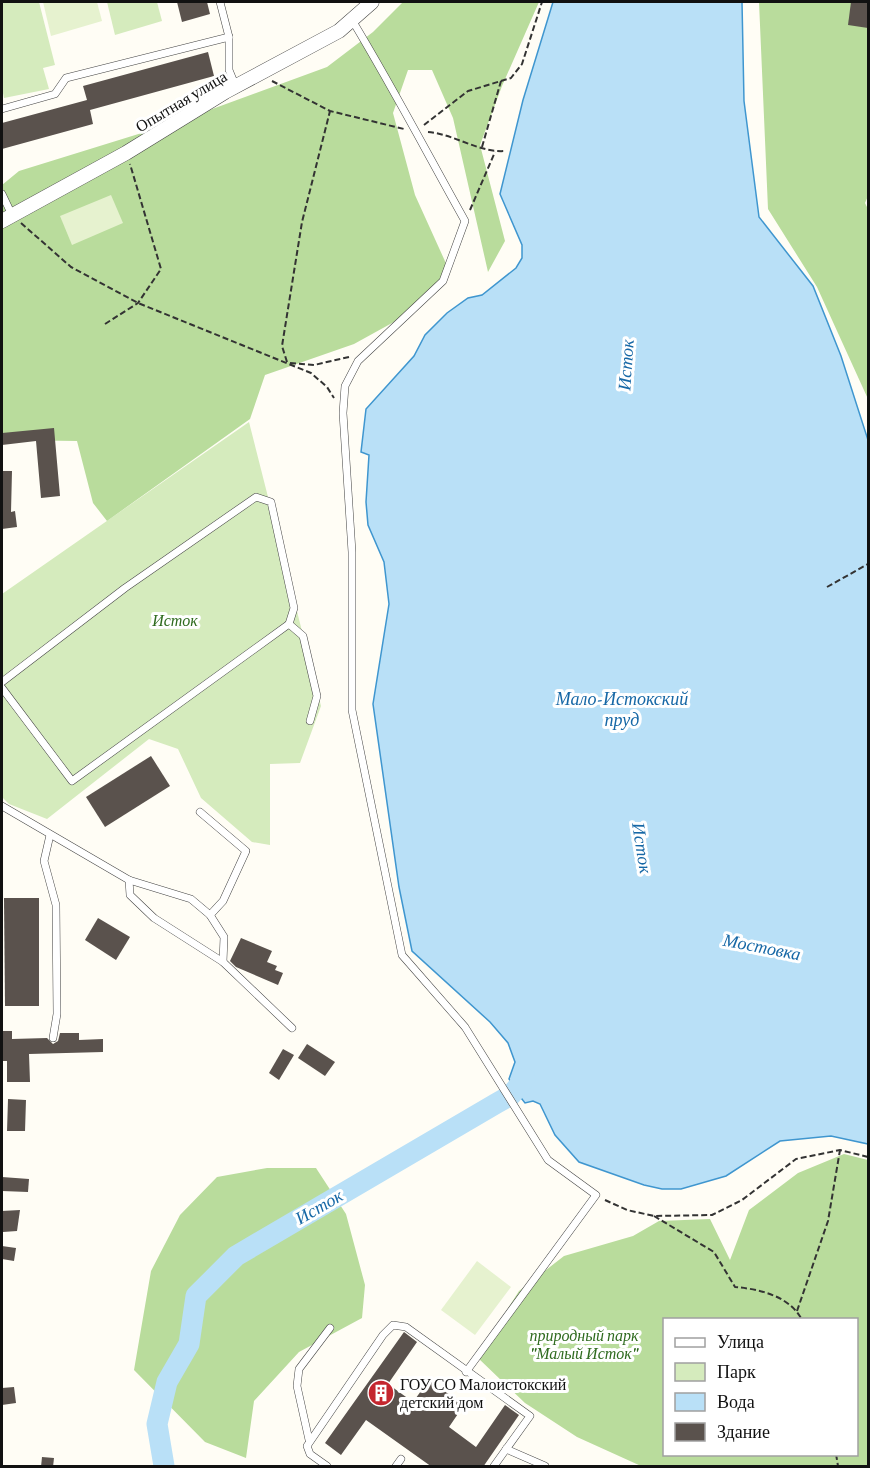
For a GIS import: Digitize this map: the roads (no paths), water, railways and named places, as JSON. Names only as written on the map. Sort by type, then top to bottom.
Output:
[{"type":"street","name":"Опытная улица","points":[[7,218],[339,31],[372,2]]},
{"type":"lane","points":[[220,2],[229,37],[229,70],[236,87]]},
{"type":"lane","points":[[352,20],[404,107],[414,131],[465,221],[443,281],[358,361],[345,386],[343,413],[352,552],[352,710],[402,955],[465,1027],[548,1160],[596,1196],[466,1372]]},
{"type":"lane","points":[[2,109],[55,94],[66,78],[229,37]]},
{"type":"lane","points":[[2,194],[7,218]]},
{"type":"lane","points":[[2,682],[125,588],[256,497],[272,502],[294,608],[289,624],[72,781],[2,688]]},
{"type":"lane","points":[[289,624],[303,636],[317,696],[310,721]]},
{"type":"lane","points":[[2,806],[129,880],[191,899],[210,915],[224,937],[223,962]]},
{"type":"lane","points":[[200,812],[246,851],[223,901],[210,915]]},
{"type":"lane","points":[[50,835],[44,861],[56,905],[57,1014],[53,1038]]},
{"type":"lane","points":[[129,880],[130,895],[154,918],[223,962],[292,1028]]},
{"type":"lane","points":[[327,1467],[310,1454],[307,1446],[309,1440],[393,1325],[406,1327],[530,1416],[494,1467]]},
{"type":"lane","points":[[309,1440],[297,1386],[299,1369],[330,1328]]},
{"type":"lane","points":[[506,1449],[545,1467]]},
{"type":"lane","points":[[396,1467],[402,1459]]},
{"type":"water","name":"Мало-Истокский пруд","points":[[553,2],[742,2],[744,101],[759,217],[813,286],[841,356],[868,440],[868,1144],[831,1136],[780,1141],[726,1176],[681,1189],[662,1189],[644,1185],[579,1162],[555,1135],[540,1104],[533,1101],[525,1103],[518,1094],[512,1097],[508,1091],[514,1087],[509,1079],[515,1062],[508,1043],[490,1022],[412,951],[399,887],[373,704],[389,604],[384,562],[368,525],[366,502],[369,455],[361,452],[366,409],[414,356],[425,335],[447,313],[468,298],[482,295],[516,268],[522,258],[522,245],[500,194],[523,100]]},
{"type":"waterway","name":"Исток","points":[[164,1466],[157,1424],[167,1382],[189,1344],[196,1296],[236,1256],[511,1095],[525,1078]]},
{"type":"place","name":"ГОУ СО Малоистокский детский дом","points":[[381,1393]]},
{"type":"water label","name":"Мостовка","points":[[762,947]]},
{"type":"park label","name":"природный парк \"Малый Исток\"","points":[[584,1344]]}]
